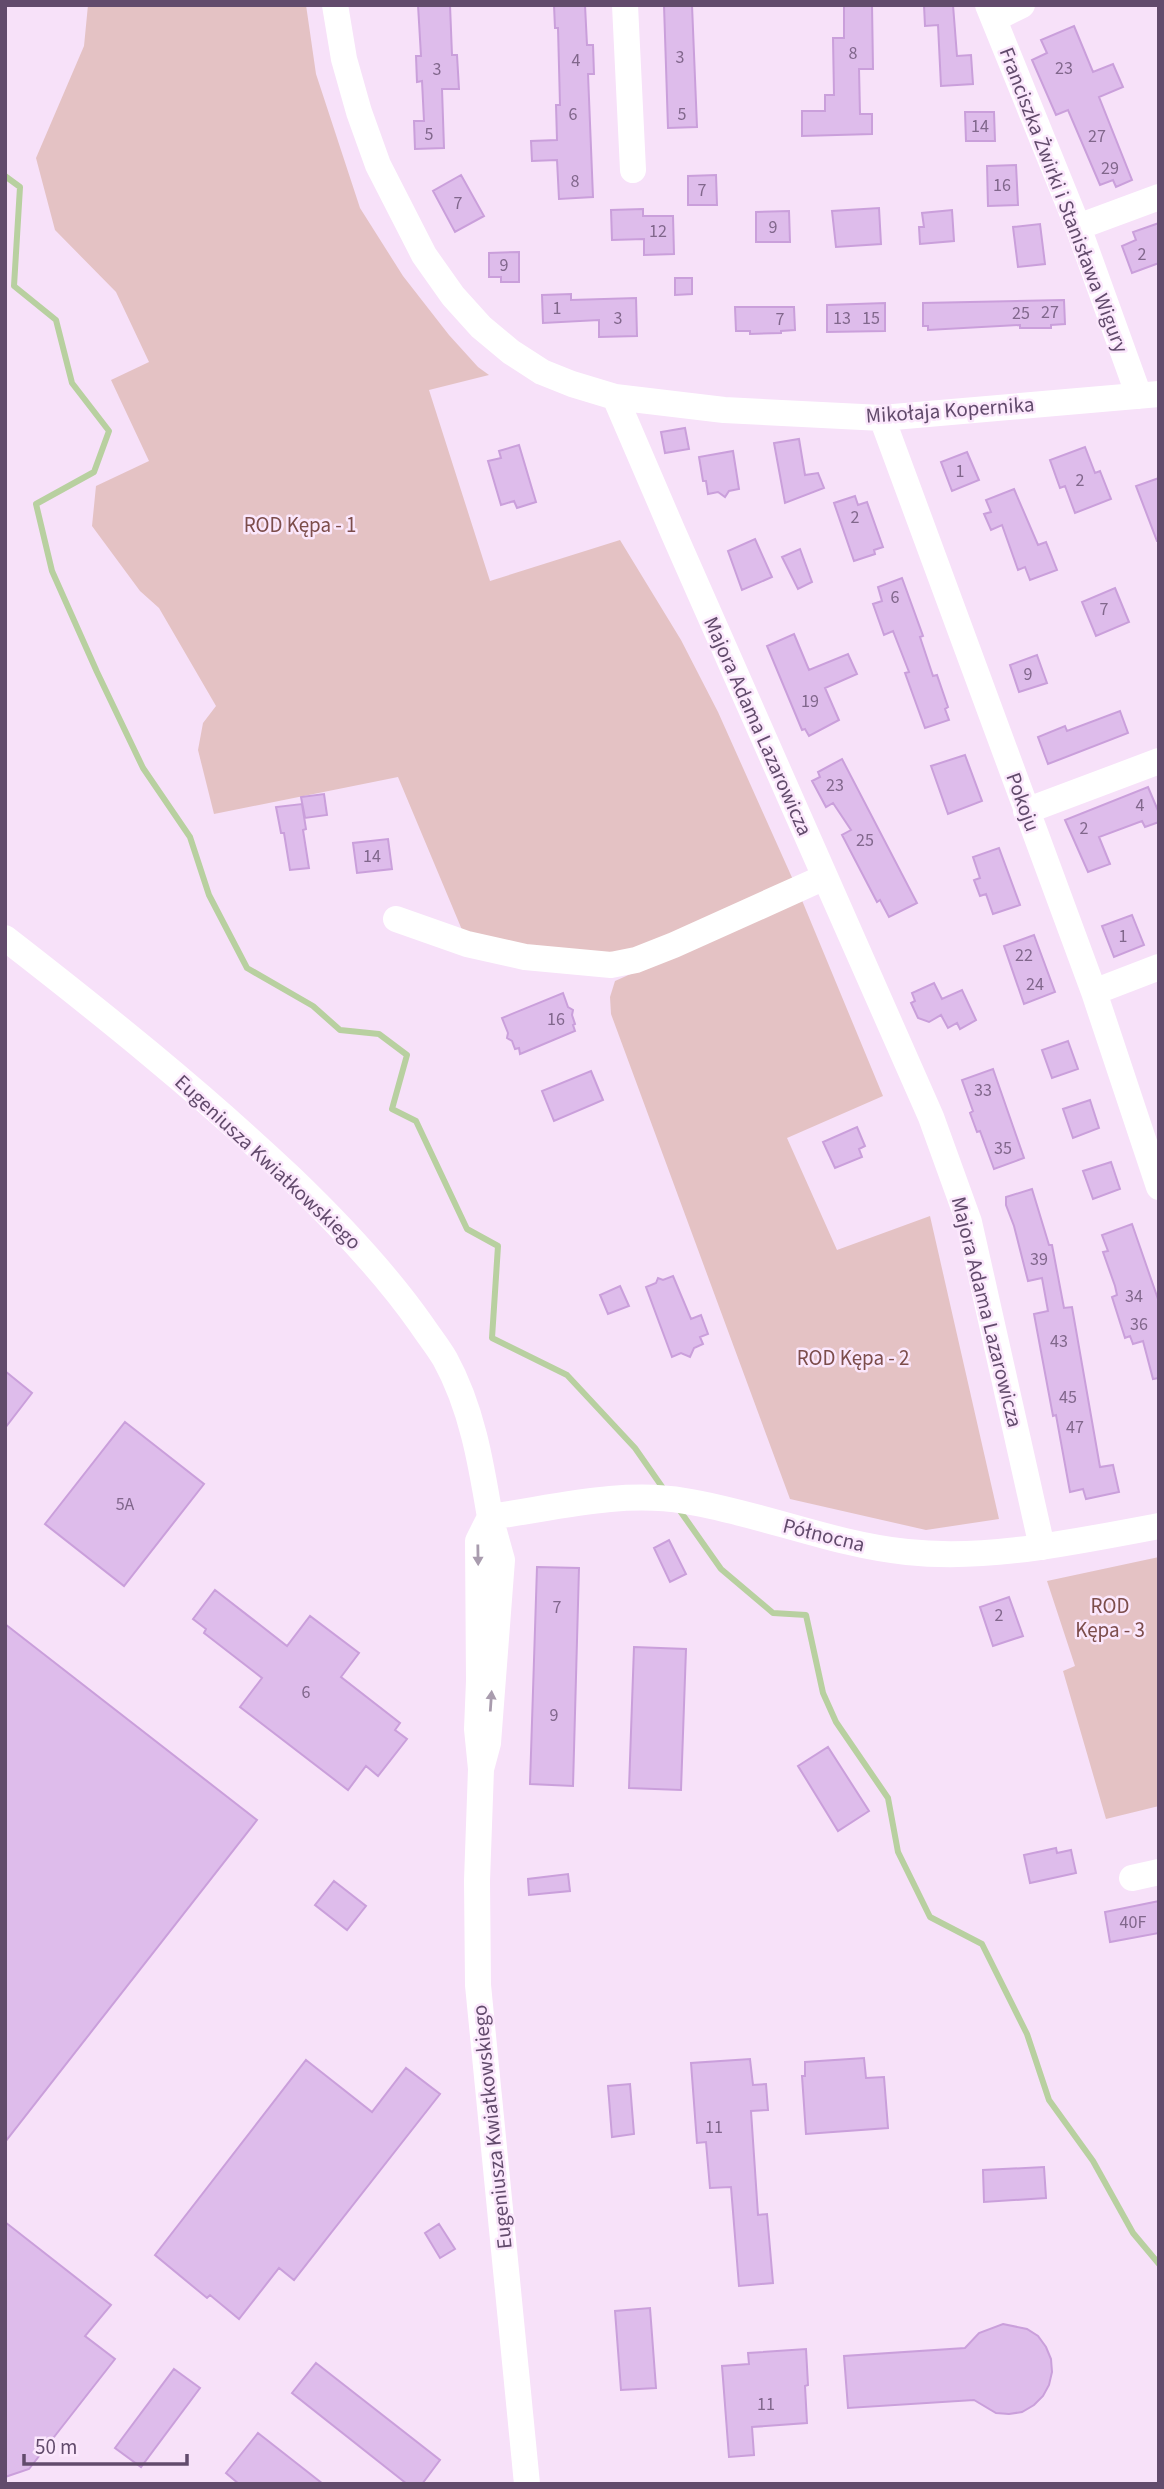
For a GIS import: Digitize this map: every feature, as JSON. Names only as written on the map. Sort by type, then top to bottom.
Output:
[{"type":"street","points":[[335,5],[344,58],[359,112],[383,175],[427,261],[474,320],[511,352],[542,372],[615,397]]},
{"type":"street","points":[[625,5],[633,170]]},
{"type":"street","points":[[991,12],[1022,5]]},
{"type":"street","name":"Franciszka Żwirki i Stanisława Wigury","points":[[991,12],[1149,395]]},
{"type":"street","points":[[1078,227],[1159,197]]},
{"type":"street","name":"Mikołaja Kopernika","points":[[615,397],[724,410],[883,418],[1149,395]]},
{"type":"street","name":"Majora Adama Lazarowicza","points":[[615,397],[932,1117],[969,1222],[1042,1547]]},
{"type":"street","name":"Pokoju","points":[[883,418],[1094,992],[1158,1186]]},
{"type":"street","points":[[1026,811],[1159,761]]},
{"type":"street","points":[[396,919],[467,944],[525,957],[611,965],[636,960],[674,945],[825,877]]},
{"type":"street","name":"Eugeniusza Kwiatkowskiego","points":[[5,938],[146,1049],[250,1139],[342,1228],[401,1297],[445,1359],[477,1442],[502,1560],[488,1743],[481,1769],[477,1881],[478,1985],[527,2484]]},
{"type":"street","points":[[1094,992],[1159,967]]},
{"type":"street","name":"Północna","points":[[491,1517],[606,1499],[683,1500],[855,1544],[907,1552],[958,1555],[1042,1547],[1159,1526]]},
{"type":"street","points":[[1132,1878],[1159,1871]]},
{"type":"green space","name":"ROD Kępa - 1","points":[[88,5],[306,5],[316,74],[360,208],[403,276],[449,335],[478,367],[489,375],[429,390],[490,581],[620,540],[681,640],[718,712],[794,882],[619,958],[465,937],[398,777],[214,814],[198,750],[203,723],[216,706],[159,608],[140,591],[92,526],[96,486],[149,461],[111,380],[149,362],[116,292],[55,230],[36,158],[84,46]]},
{"type":"green space","name":"ROD Kępa - 2","points":[[801,898],[883,1096],[787,1138],[837,1250],[930,1216],[999,1519],[926,1530],[790,1499],[611,1014],[610,997],[615,981]]},
{"type":"green space","name":"ROD Kępa - 3","points":[[1159,1557],[1159,1806],[1106,1819],[1063,1671],[1075,1666],[1047,1581]]},
{"type":"building","points":[[418,5],[450,5],[452,55],[457,55],[459,89],[442,89],[444,148],[415,149],[414,121],[424,121],[422,81],[417,82],[416,56],[421,56]]},
{"type":"building","points":[[554,5],[585,5],[587,45],[593,45],[594,74],[588,74],[593,197],[559,199],[557,160],[532,161],[531,141],[557,140],[556,105],[560,105],[558,28],[555,28]]},
{"type":"building","points":[[664,5],[692,5],[697,127],[668,128]]},
{"type":"building","points":[[844,5],[872,5],[873,69],[859,69],[860,114],[872,114],[872,134],[802,136],[802,111],[825,111],[825,95],[834,95],[833,38],[844,38]]},
{"type":"building","points":[[924,5],[953,5],[957,56],[971,55],[973,84],[941,86],[938,25],[925,26]]},
{"type":"building","points":[[1074,26],[1093,72],[1113,64],[1123,87],[1099,97],[1132,180],[1116,187],[1113,180],[1100,185],[1068,110],[1056,115],[1032,60],[1047,53],[1041,40]]},
{"type":"building","points":[[965,112],[994,112],[995,141],[966,141]]},
{"type":"building","points":[[1016,165],[1018,205],[988,206],[987,166]]},
{"type":"building","points":[[461,175],[484,216],[455,232],[433,191]]},
{"type":"building","points":[[716,175],[717,205],[688,205],[688,176]]},
{"type":"building","points":[[879,208],[881,244],[836,247],[832,211]]},
{"type":"building","points":[[643,209],[643,216],[673,216],[674,254],[644,255],[644,239],[612,240],[611,210]]},
{"type":"building","points":[[952,210],[954,241],[920,244],[919,227],[924,227],[922,213]]},
{"type":"building","points":[[789,211],[790,242],[756,242],[756,212]]},
{"type":"building","points":[[1159,223],[1159,263],[1132,273],[1122,246],[1136,240],[1133,232]]},
{"type":"building","points":[[1040,224],[1045,264],[1018,267],[1013,227]]},
{"type":"building","points":[[519,252],[519,282],[501,282],[501,277],[489,277],[489,253]]},
{"type":"building","points":[[675,278],[692,278],[692,294],[675,295]]},
{"type":"building","points":[[571,294],[571,300],[636,298],[637,336],[599,337],[599,320],[543,323],[542,295]]},
{"type":"building","points":[[1064,300],[1065,324],[1051,325],[1051,328],[1020,328],[1020,325],[928,330],[928,326],[923,326],[923,303]]},
{"type":"building","points":[[885,303],[885,331],[827,332],[827,305]]},
{"type":"building","points":[[735,307],[794,307],[795,330],[750,334],[750,331],[736,331]]},
{"type":"building","points":[[685,428],[689,449],[665,453],[661,432]]},
{"type":"building","points":[[799,439],[805,475],[818,473],[824,488],[785,503],[774,443]]},
{"type":"building","points":[[519,445],[536,502],[517,508],[514,501],[501,505],[488,461],[501,458],[499,451]]},
{"type":"building","points":[[1085,447],[1095,473],[1100,471],[1111,499],[1075,513],[1065,486],[1060,488],[1050,460]]},
{"type":"building","points":[[733,451],[739,489],[729,491],[725,497],[718,492],[708,494],[699,457]]},
{"type":"building","points":[[967,452],[979,480],[952,491],[941,462]]},
{"type":"building","points":[[1159,478],[1159,541],[1157,541],[1136,486]]},
{"type":"building","points":[[1014,489],[1038,545],[1046,542],[1057,570],[1030,580],[1025,567],[1018,570],[1002,525],[991,530],[984,514],[991,512],[986,500]]},
{"type":"building","points":[[855,496],[858,505],[867,502],[883,547],[874,550],[875,554],[854,561],[834,503]]},
{"type":"building","points":[[755,539],[772,577],[742,590],[728,551]]},
{"type":"building","points":[[800,549],[812,582],[798,589],[782,557]]},
{"type":"building","points":[[902,578],[923,636],[920,637],[933,676],[937,675],[948,707],[945,709],[949,720],[925,728],[905,673],[909,672],[893,631],[884,635],[873,604],[882,601],[878,587]]},
{"type":"building","points":[[1115,588],[1129,622],[1096,636],[1082,602]]},
{"type":"building","points":[[794,634],[809,670],[848,654],[857,674],[825,688],[839,720],[809,736],[805,729],[802,730],[767,646]]},
{"type":"building","points":[[1037,655],[1047,683],[1019,692],[1010,665]]},
{"type":"building","points":[[1120,711],[1128,733],[1048,764],[1038,737],[1065,726],[1067,731]]},
{"type":"building","points":[[965,755],[982,801],[948,814],[931,766]]},
{"type":"building","points":[[842,759],[917,903],[889,917],[880,900],[877,902],[842,835],[851,830],[833,803],[826,807],[812,781],[820,777],[818,772]]},
{"type":"building","points":[[1148,787],[1159,813],[1159,822],[1145,827],[1142,821],[1099,837],[1110,864],[1088,872],[1065,820]]},
{"type":"building","points":[[324,794],[327,815],[305,818],[301,797]]},
{"type":"building","points":[[302,804],[309,868],[290,870],[284,833],[281,833],[276,807]]},
{"type":"building","points":[[388,839],[392,869],[357,873],[353,843]]},
{"type":"building","points":[[999,848],[1020,905],[993,914],[986,894],[980,896],[974,880],[980,878],[973,857]]},
{"type":"building","points":[[1132,915],[1144,945],[1114,957],[1102,926]]},
{"type":"building","points":[[1034,935],[1055,992],[1024,1004],[1004,946]]},
{"type":"building","points":[[934,983],[942,999],[962,990],[976,1020],[960,1029],[957,1023],[948,1028],[941,1015],[929,1022],[918,1018],[911,1003],[915,1001],[912,993]]},
{"type":"building","points":[[563,993],[568,1007],[573,1010],[575,1031],[520,1054],[519,1048],[515,1049],[512,1041],[507,1038],[508,1033],[502,1018]]},
{"type":"building","points":[[1068,1041],[1078,1069],[1052,1078],[1042,1050]]},
{"type":"building","points":[[993,1069],[1024,1158],[994,1169],[980,1131],[977,1132],[970,1113],[973,1111],[962,1080]]},
{"type":"building","points":[[591,1071],[603,1100],[554,1121],[542,1091]]},
{"type":"building","points":[[1090,1100],[1099,1128],[1073,1138],[1063,1109]]},
{"type":"building","points":[[857,1127],[865,1146],[859,1149],[862,1157],[835,1168],[823,1142]]},
{"type":"building","points":[[1111,1162],[1120,1189],[1093,1199],[1083,1171]]},
{"type":"building","points":[[1032,1189],[1049,1245],[1052,1245],[1064,1308],[1072,1307],[1100,1467],[1113,1465],[1119,1492],[1086,1499],[1083,1489],[1070,1492],[1034,1314],[1048,1311],[1042,1278],[1028,1281],[1006,1205],[1006,1197]]},
{"type":"building","points":[[1132,1224],[1159,1302],[1159,1378],[1153,1379],[1143,1341],[1133,1344],[1130,1336],[1125,1338],[1112,1297],[1117,1295],[1115,1286],[1103,1252],[1108,1251],[1102,1235]]},
{"type":"building","points":[[673,1276],[691,1319],[701,1315],[708,1334],[700,1337],[703,1344],[694,1348],[690,1357],[681,1353],[672,1357],[646,1287],[656,1283],[658,1278],[663,1280]]},
{"type":"building","points":[[620,1286],[629,1306],[608,1314],[600,1295]]},
{"type":"building","points":[[5,1371],[32,1393],[5,1428]]},
{"type":"building","points":[[125,1422],[204,1484],[124,1586],[45,1524]]},
{"type":"building","points":[[669,1540],[686,1574],[670,1582],[654,1548]]},
{"type":"building","points":[[537,1567],[579,1568],[573,1786],[530,1784]]},
{"type":"building","points":[[215,1590],[287,1646],[310,1616],[359,1653],[341,1677],[400,1723],[395,1730],[407,1739],[378,1776],[366,1766],[348,1790],[240,1707],[262,1678],[204,1633],[206,1629],[193,1619]]},
{"type":"building","points":[[1009,1597],[1023,1636],[993,1646],[980,1607]]},
{"type":"building","points":[[5,1624],[257,1820],[5,2142]]},
{"type":"building","points":[[634,1647],[686,1649],[681,1790],[629,1788]]},
{"type":"building","points":[[828,1747],[869,1811],[838,1831],[798,1766]]},
{"type":"building","points":[[1056,1848],[1057,1853],[1071,1850],[1076,1873],[1030,1883],[1024,1855]]},
{"type":"building","points":[[568,1874],[570,1891],[529,1895],[528,1879]]},
{"type":"building","points":[[334,1881],[366,1906],[347,1930],[315,1905]]},
{"type":"building","points":[[1159,1901],[1159,1933],[1110,1942],[1105,1912]]},
{"type":"building","points":[[864,2058],[866,2078],[884,2077],[888,2128],[806,2134],[802,2076],[805,2076],[805,2062]]},
{"type":"building","points":[[750,2059],[753,2085],[766,2084],[768,2110],[751,2111],[758,2215],[767,2214],[773,2283],[739,2286],[731,2187],[710,2188],[706,2142],[697,2143],[691,2063]]},
{"type":"building","points":[[306,2060],[372,2112],[406,2068],[440,2094],[294,2280],[279,2268],[239,2319],[210,2295],[207,2298],[155,2255]]},
{"type":"building","points":[[630,2084],[634,2134],[612,2137],[608,2086]]},
{"type":"building","points":[[1044,2167],[1046,2198],[984,2202],[983,2170]]},
{"type":"building","points":[[5,2222],[111,2305],[85,2336],[115,2359],[29,2469],[5,2477]]},
{"type":"building","points":[[439,2224],[455,2249],[440,2258],[425,2233]]},
{"type":"building","points":[[650,2308],[656,2388],[621,2390],[615,2311]]},
{"type":"building","points":[[1003,2324],[1027,2329],[1038,2336],[1051,2359],[1052,2372],[1043,2396],[1022,2412],[996,2413],[974,2400],[848,2408],[844,2356],[965,2348],[979,2333]]},
{"type":"building","points":[[806,2349],[807,2423],[752,2427],[754,2455],[729,2457],[722,2366],[749,2364],[748,2353]]},
{"type":"building","points":[[316,2363],[440,2460],[422,2484],[407,2484],[292,2393]]},
{"type":"building","points":[[174,2369],[200,2388],[141,2467],[115,2448]]},
{"type":"building","points":[[258,2433],[323,2484],[239,2484],[226,2473]]},
{"type":"waterway","points":[[5,176],[20,187],[14,286],[56,320],[72,383],[109,431],[94,472],[36,504],[52,571],[143,768],[190,837],[209,895],[247,968],[313,1006],[340,1030],[379,1034],[407,1055],[392,1109],[416,1121],[467,1229],[498,1246],[492,1338],[567,1375],[635,1448],[665,1491]]},
{"type":"waterway","points":[[678,1508],[721,1569],[773,1613],[806,1615],[823,1693],[836,1722],[888,1798],[898,1852],[930,1917],[982,1944],[1027,2034],[1049,2100],[1093,2161],[1133,2233],[1159,2264]]}]
